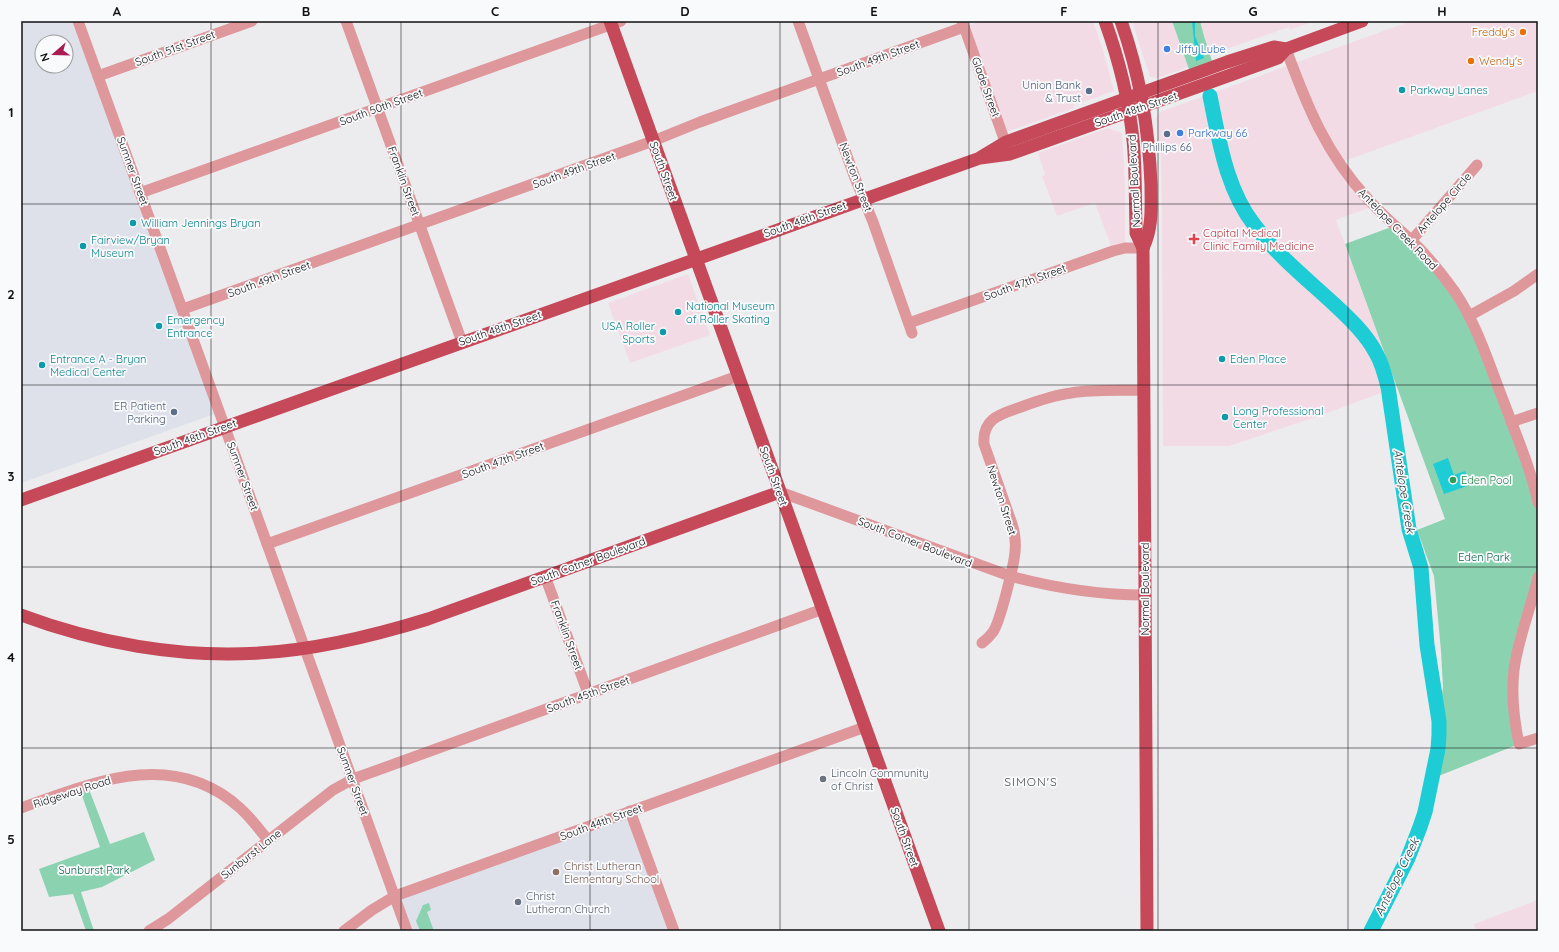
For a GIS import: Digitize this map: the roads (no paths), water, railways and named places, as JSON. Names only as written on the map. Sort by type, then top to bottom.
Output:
[{"type":"main road","name":"Normal Boulevard","points":[[1105,21],[1117,55],[1128,105],[1134,160],[1136,233],[1143,248],[1147,931]]},
{"type":"main road","name":"Normal Boulevard","points":[[1121,21],[1133,59],[1143,100],[1150,164],[1151,226],[1148,238],[1143,248]]},
{"type":"main road","name":"South 48th Street","points":[[21,500],[696,258],[1143,100],[1274,47],[1286,48],[1362,21]]},
{"type":"main road","name":"South Street","points":[[614,22],[653,141],[939,931]]},
{"type":"main road","name":"South Cotner Boulevard","points":[[21,616],[75,633],[146,648],[222,654],[259,653],[305,648],[390,631],[780,492]]},
{"type":"street","name":"Sumner Street","points":[[78,21],[407,931]]},
{"type":"street","name":"South 51st Street","points":[[98,76],[252,21]]},
{"type":"street","name":"Franklin Street","points":[[346,21],[462,342]]},
{"type":"street","name":"Newton Street","points":[[798,21],[911,328]]},
{"type":"street","name":"South 50th Street","points":[[140,192],[614,22]]},
{"type":"street","name":"South 49th Street","points":[[182,309],[653,141],[963,24]]},
{"type":"street","name":"Glade Street","points":[[963,24],[1008,148]]},
{"type":"street","name":"Antelope Creek Road","points":[[1286,48],[1311,115],[1336,158],[1368,200],[1411,241],[1440,272],[1456,293],[1469,316],[1481,342],[1511,422],[1534,487],[1538,503]]},
{"type":"street","name":"Antelope Circle","points":[[1411,241],[1477,165]]},
{"type":"street","name":"South 47th Street","points":[[911,328],[1113,251],[1125,248],[1143,248]]},
{"type":"street","points":[[1469,316],[1514,291],[1538,274]]},
{"type":"street","name":"South 47th Street","points":[[267,544],[738,376]]},
{"type":"street","name":"Newton Street","points":[[982,643],[989,638],[997,626],[1015,557],[1015,537],[1006,504],[985,448],[984,436],[987,425],[998,416],[1060,395],[1091,391],[1144,390]]},
{"type":"street","points":[[1511,422],[1538,412]]},
{"type":"street","name":"South Cotner Boulevard","points":[[780,492],[1010,576],[1049,586],[1081,591],[1145,595]]},
{"type":"street","name":"Franklin Street","points":[[545,576],[588,693]]},
{"type":"street","points":[[1538,577],[1534,599],[1518,650],[1514,670],[1513,708],[1519,744],[1538,738]]},
{"type":"street","name":"South 45th Street","points":[[353,779],[823,609]]},
{"type":"street","name":"South 44th Street","points":[[344,931],[376,907],[394,896],[865,727]]},
{"type":"street","name":"Ridgeway Road","points":[[21,808],[87,784],[107,779],[150,774],[168,775],[200,784],[227,798],[252,820],[268,840]]},
{"type":"street","name":"Sunburst Lane","points":[[149,931],[168,919],[333,790],[353,779]]},
{"type":"street","points":[[630,812],[674,931]]},
{"type":"water","points":[[1192,21],[1195,21],[1195,36],[1204,58],[1196,61]]},
{"type":"water","name":"Eden Pool","points":[[1448,458],[1454,475],[1465,471],[1470,485],[1444,494],[1433,464]]},
{"type":"waterway","name":"Antelope Creek","points":[[1210,96],[1225,164],[1230,180],[1245,212],[1273,247],[1363,333],[1378,357],[1388,387],[1409,529],[1421,568],[1427,645],[1439,721],[1439,735],[1438,749],[1425,812],[1420,827],[1408,858],[1371,931]]},
{"type":"place","name":"Freddy's","points":[[1523,32]]},
{"type":"place","name":"Jiffy Lube","points":[[1167,49]]},
{"type":"place","name":"Wendy's","points":[[1471,61]]},
{"type":"place","name":"Parkway Lanes","points":[[1402,90]]},
{"type":"place","name":"Union Bank & Trust","points":[[1089,91]]},
{"type":"place","name":"Parkway 66","points":[[1180,133]]},
{"type":"place","name":"Phillips 66","points":[[1167,134]]},
{"type":"place","name":"William Jennings Bryan","points":[[133,223]]},
{"type":"place","name":"Capital Medical Clinic Family Medicine","points":[[1194,239]]},
{"type":"place","name":"Fairview/Bryan Museum","points":[[83,246]]},
{"type":"place","name":"National Museum of Roller Skating","points":[[678,312]]},
{"type":"place","name":"Emergency Entrance","points":[[159,326]]},
{"type":"place","name":"USA Roller Sports","points":[[663,332]]},
{"type":"place","name":"Eden Place","points":[[1222,359]]},
{"type":"place","name":"Entrance A - Bryan Medical Center","points":[[42,365]]},
{"type":"place","name":"ER Patient Parking","points":[[174,412]]},
{"type":"place","name":"Long Professional Center","points":[[1225,417]]},
{"type":"place","name":"Eden Pool","points":[[1453,480]]},
{"type":"place","name":"Lincoln Community of Christ","points":[[823,779]]},
{"type":"place","name":"Christ Lutheran Elementary School","points":[[556,872]]},
{"type":"place","name":"Christ Lutheran Church","points":[[518,902]]},
{"type":"district","name":"SIMON'S","points":[[1031,782]]},
{"type":"park label","name":"Eden Park","points":[[1484,557]]},
{"type":"park label","name":"Sunburst Park","points":[[94,870]]}]
